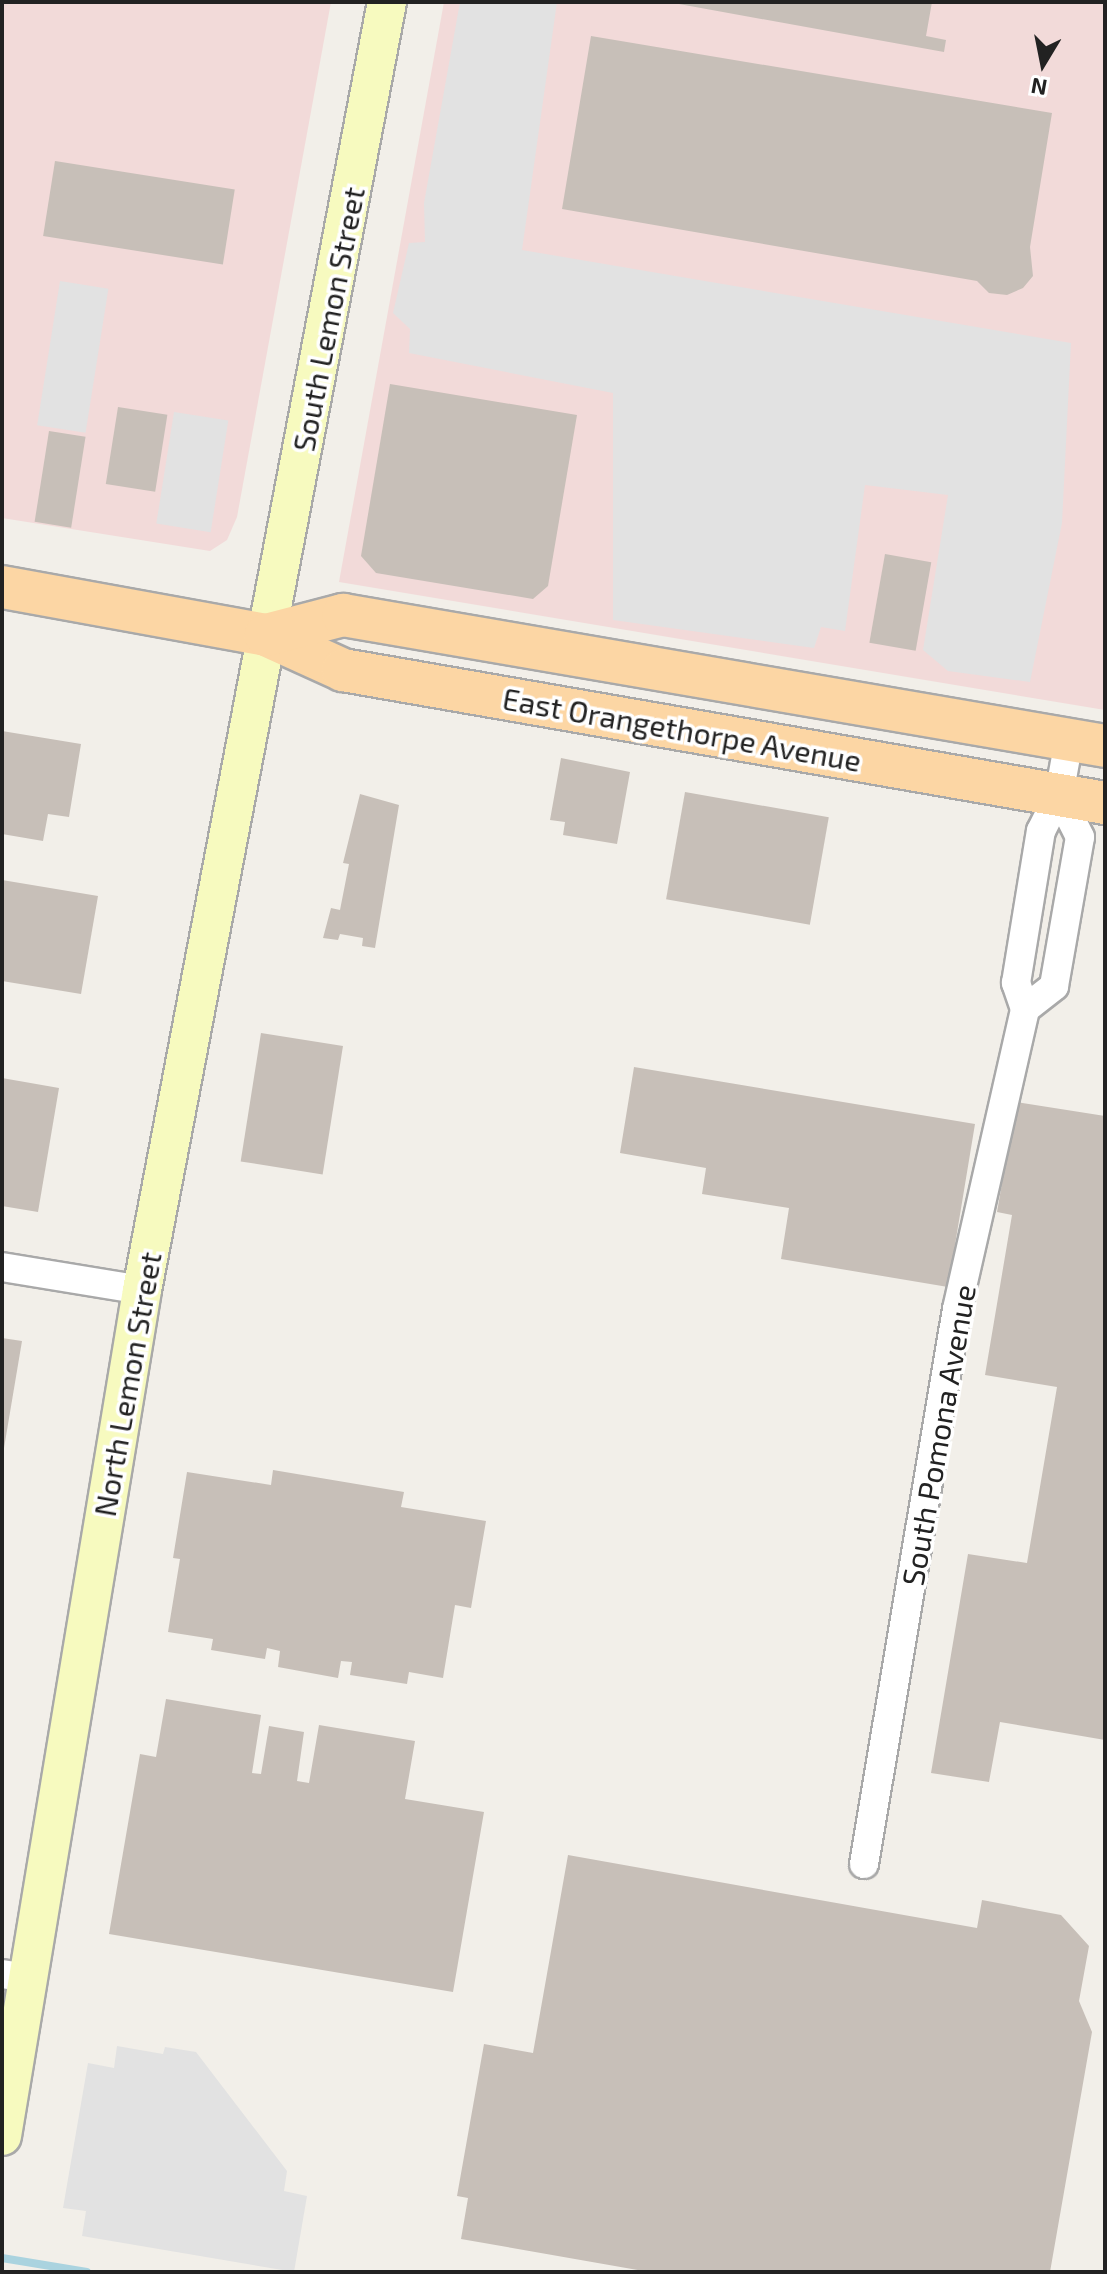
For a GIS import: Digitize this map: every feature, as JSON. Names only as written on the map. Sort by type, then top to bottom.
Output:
[{"type":"main road","name":"East Orangethorpe Avenue","points":[[2,587],[266,635],[343,670],[1105,803]]},
{"type":"main road","name":"East Orangethorpe Avenue","points":[[266,635],[343,615],[1087,743]]},
{"type":"street","name":"South Lemon Street","points":[[266,635],[387,2]]},
{"type":"street","name":"North Lemon Street","points":[[2,2136],[14,1976],[266,635]]},
{"type":"street","name":"South Pomona Avenue","points":[[864,1864],[957,1309],[1025,1009],[1016,983],[1041,831],[1087,743]]},
{"type":"street","points":[[1025,1009],[1054,986],[1080,837],[1059,795]]},
{"type":"street","points":[[2,1267],[142,1290]]},
{"type":"shaded area","points":[[2,2],[331,2],[237,517],[227,540],[210,551],[2,518]]},
{"type":"shaded area","points":[[444,2],[1105,2],[1105,710],[339,582]]},
{"type":"shaded area","points":[[460,2],[557,2],[522,250],[1071,343],[1062,523],[1030,682],[948,671],[923,650],[948,495],[865,485],[845,631],[821,627],[814,648],[613,620],[613,393],[409,353],[410,329],[393,313],[409,243],[425,242],[424,203]]},
{"type":"shaded area","points":[[60,281],[108,289],[86,433],[37,425]]},
{"type":"shaded area","points":[[174,412],[228,421],[211,532],[156,524]]},
{"type":"shaded area","points":[[117,2046],[163,2054],[165,2047],[196,2052],[287,2171],[284,2191],[307,2196],[294,2272],[82,2236],[86,2211],[63,2208],[88,2063],[114,2068]]},
{"type":"building","points":[[668,2],[932,2],[926,36],[946,40],[944,52]]},
{"type":"building","points":[[591,36],[1052,113],[1030,247],[1033,276],[1023,288],[1007,295],[989,293],[977,281],[562,209]]},
{"type":"building","points":[[55,161],[235,189],[223,265],[43,236]]},
{"type":"building","points":[[390,384],[577,415],[548,586],[533,599],[376,573],[361,556]]},
{"type":"building","points":[[118,407],[167,415],[155,492],[106,484]]},
{"type":"building","points":[[49,431],[86,437],[71,528],[35,522]]},
{"type":"building","points":[[885,554],[931,562],[916,651],[869,643]]},
{"type":"building","points":[[2,731],[81,744],[69,817],[48,814],[43,841],[2,834]]},
{"type":"building","points":[[561,758],[630,772],[617,844],[563,835],[565,822],[550,820]]},
{"type":"building","points":[[685,792],[829,817],[810,925],[666,899]]},
{"type":"building","points":[[360,794],[399,805],[375,948],[362,946],[363,938],[340,934],[338,940],[323,938],[331,908],[340,910],[349,864],[343,863]]},
{"type":"building","points":[[2,880],[98,896],[81,994],[2,981]]},
{"type":"building","points":[[261,1033],[343,1046],[323,1174],[241,1161]]},
{"type":"building","points":[[634,1067],[975,1124],[948,1287],[781,1259],[789,1208],[702,1194],[706,1168],[620,1153]]},
{"type":"building","points":[[2,1078],[59,1088],[38,1212],[2,1206]]},
{"type":"building","points":[[1016,1102],[1105,1116],[1105,1740],[1000,1722],[989,1782],[931,1773],[968,1554],[1027,1563],[1057,1387],[985,1375],[1012,1215],[997,1212]]},
{"type":"building","points":[[2,1338],[22,1341],[4,1448],[2,1448]]},
{"type":"building","points":[[273,1470],[404,1492],[401,1507],[486,1521],[471,1608],[455,1605],[443,1678],[409,1672],[407,1684],[350,1675],[352,1662],[341,1661],[338,1678],[278,1667],[280,1651],[267,1648],[265,1659],[211,1650],[213,1639],[168,1632],[180,1559],[173,1558],[187,1472],[271,1485]]},
{"type":"building","points":[[166,1699],[261,1715],[252,1773],[261,1774],[269,1726],[304,1732],[297,1781],[309,1783],[319,1725],[415,1741],[405,1799],[484,1812],[453,1992],[109,1934],[140,1754],[156,1757]]},
{"type":"building","points":[[568,1855],[977,1928],[982,1900],[1061,1915],[1089,1946],[1079,2001],[1092,2032],[1050,2272],[649,2272],[461,2239],[468,2198],[457,2196],[484,2044],[533,2053]]},
{"type":"waterway","points":[[2,2258],[87,2272]]}]
